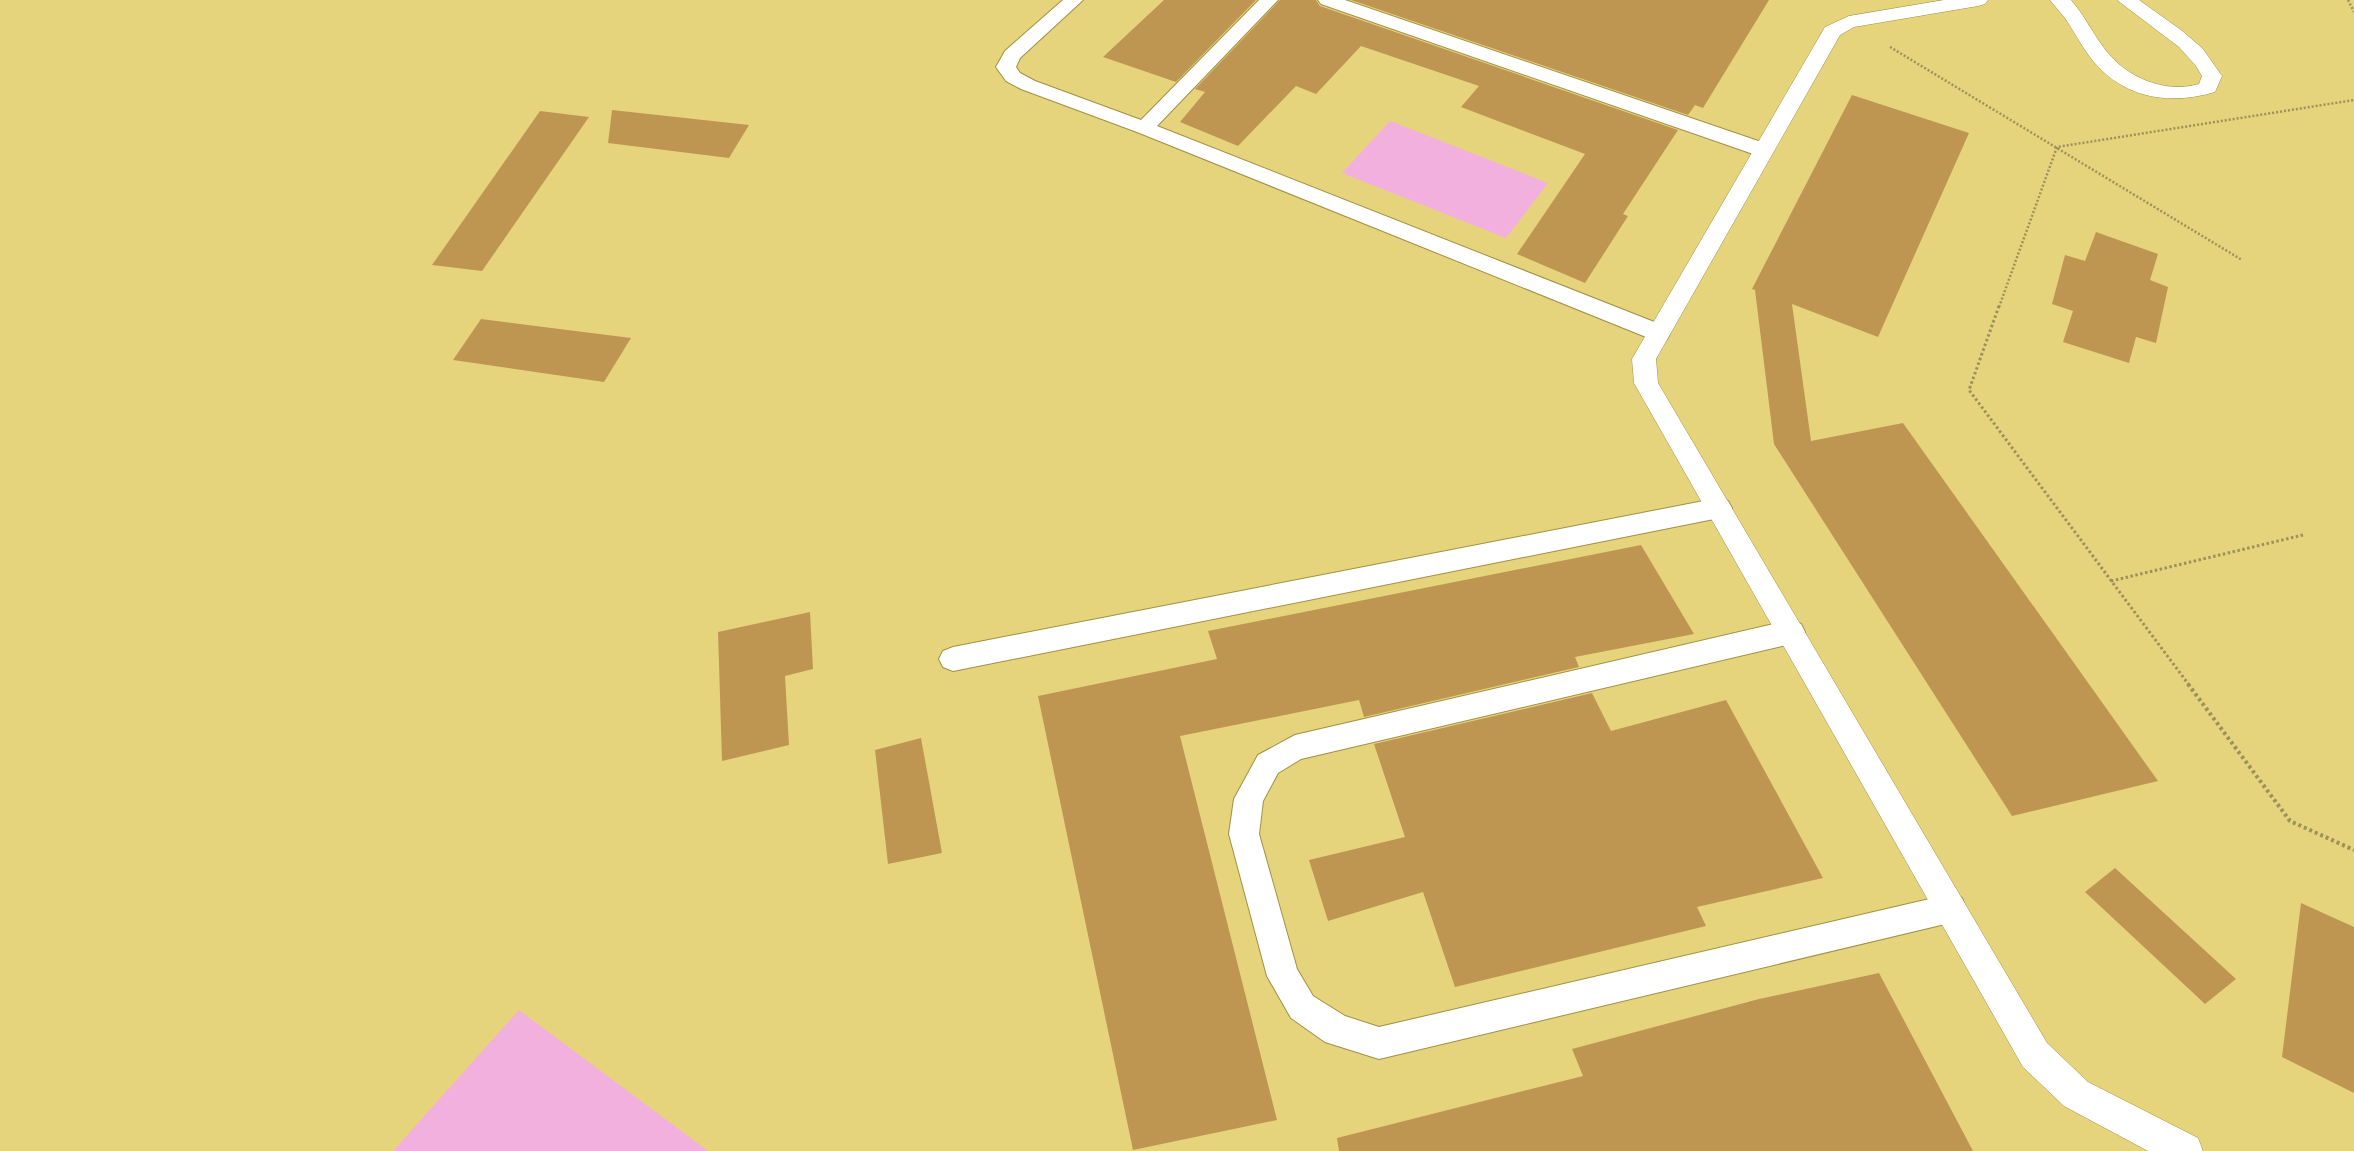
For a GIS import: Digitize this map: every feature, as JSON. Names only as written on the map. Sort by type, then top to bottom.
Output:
[{"type":"street","points":[[1978,0],[1849,22],[1832,31],[1644,359],[1646,382],[2035,1055],[2076,1094],[2185,1151]]},
{"type":"street","points":[[2060,0],[2075,18],[2098,54],[2118,74],[2142,88],[2169,95],[2193,94],[2208,88],[2212,76],[2206,61],[2193,49],[2127,0]]},
{"type":"lane","points":[[1074,0],[1012,54],[1006,67],[1013,77],[1028,85],[1144,128],[1659,333]]},
{"type":"lane","points":[[1144,128],[1270,0]]},
{"type":"lane","points":[[1327,0],[1763,150]]},
{"type":"lane","points":[[953,659],[1719,508]]},
{"type":"lane","points":[[1791,632],[1295,748],[1268,764],[1248,799],[1244,834],[1283,976],[1302,1007],[1337,1030],[1379,1043],[1950,909]]},
{"type":"path","points":[[2348,0],[2354,12]]},
{"type":"path","points":[[1849,22],[2242,260]]},
{"type":"path","points":[[2057,147],[2354,100]]},
{"type":"path","points":[[2057,147],[1970,390],[2290,821],[2354,850]]},
{"type":"path","points":[[2111,581],[2303,535]]},
{"type":"shaded area","points":[[0,0],[2354,0],[2354,1151],[0,1151]]},
{"type":"shaded area","points":[[1390,121],[1548,183],[1506,238],[1342,173]]},
{"type":"shaded area","points":[[519,1010],[708,1151],[393,1151]]},
{"type":"building","points":[[1164,0],[1256,0],[1176,82],[1103,57]]},
{"type":"building","points":[[1280,0],[1316,0],[1320,6],[1678,130],[1623,214],[1628,216],[1585,283],[1517,254],[1585,154],[1461,107],[1479,86],[1361,46],[1316,94],[1296,86],[1238,146],[1180,122],[1205,92],[1195,89]]},
{"type":"building","points":[[1351,0],[1769,0],[1703,108],[1695,105],[1688,115]]},
{"type":"building","points":[[1852,95],[1969,133],[1878,337],[1792,304],[1811,441],[1903,423],[2158,781],[2012,816],[1774,444],[1755,290],[1752,289]]},
{"type":"building","points":[[612,110],[749,125],[729,158],[608,143]]},
{"type":"building","points":[[540,111],[589,117],[482,271],[432,265]]},
{"type":"building","points":[[2096,232],[2158,254],[2150,280],[2168,287],[2156,343],[2136,337],[2129,363],[2063,342],[2073,311],[2052,304],[2065,255],[2085,261]]},
{"type":"building","points":[[481,319],[631,338],[604,382],[453,360]]},
{"type":"building","points":[[1641,545],[1694,634],[1575,657],[1579,667],[1364,717],[1359,700],[1180,736],[1277,1120],[1133,1150],[1038,696],[1217,659],[1208,631]]},
{"type":"building","points":[[810,612],[813,669],[785,676],[789,745],[722,761],[718,632]]},
{"type":"building","points":[[1592,693],[1611,731],[1726,700],[1823,878],[1697,907],[1706,926],[1455,987],[1423,892],[1328,921],[1309,860],[1405,837],[1374,744]]},
{"type":"building","points":[[921,738],[942,853],[888,864],[875,750]]},
{"type":"building","points":[[2115,868],[2236,979],[2205,1004],[2085,892]]},
{"type":"building","points":[[2301,903],[2354,927],[2354,1093],[2282,1057]]},
{"type":"building","points":[[1879,973],[1973,1151],[1339,1151],[1337,1138],[1583,1076],[1572,1049],[1759,999]]}]
